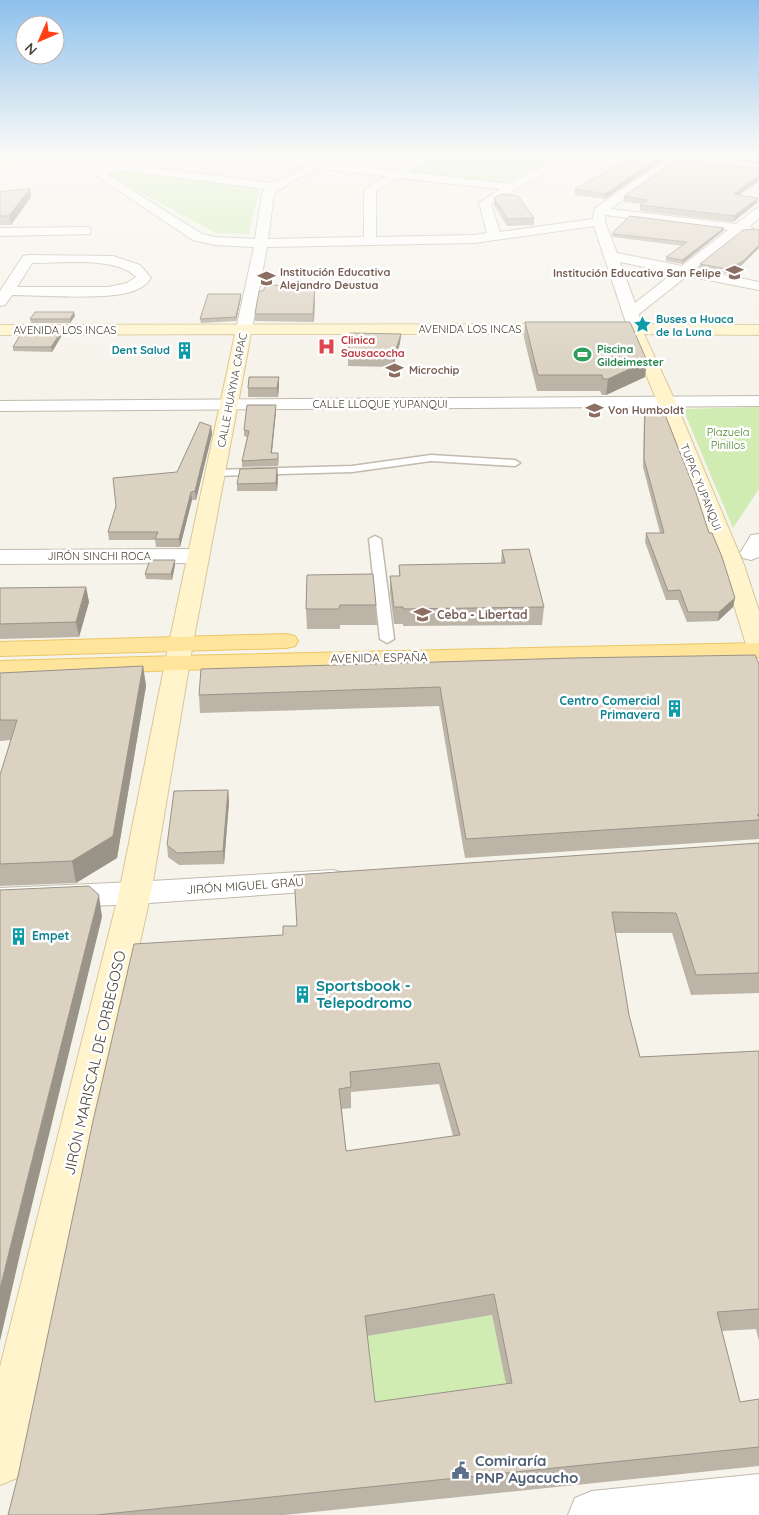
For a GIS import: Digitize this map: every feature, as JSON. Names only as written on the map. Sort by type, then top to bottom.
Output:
[{"type":"main road","name":"AVENIDA ESPAÑA","points":[[0,669],[180,653],[387,639],[758,640]]},
{"type":"main road","name":"AVENIDA ESPAÑA","points":[[0,650],[180,653],[758,640]]},
{"type":"street","points":[[182,227],[198,237],[215,241],[261,243],[474,240],[543,227]]},
{"type":"street","name":"CALLE HUAYNA CAPAC","points":[[180,653],[263,227]]},
{"type":"street","points":[[370,227],[370,242]]},
{"type":"street","points":[[489,237],[494,234],[492,227]]},
{"type":"street","points":[[602,227],[634,326],[684,271],[738,228]]},
{"type":"street","points":[[723,227],[759,231]]},
{"type":"street","points":[[0,232],[85,231]]},
{"type":"street","points":[[610,256],[759,286]]},
{"type":"street","points":[[28,260],[112,260],[136,268],[144,278],[131,287],[108,291],[4,297],[28,260]]},
{"type":"street","name":"AVENIDA LOS INCAS","points":[[634,326],[759,336]]},
{"type":"street","name":"AVENIDA LOS INCAS","points":[[0,336],[634,326],[759,330]]},
{"type":"street","name":"TUPAC YUPANQUI","points":[[634,326],[733,565],[758,640]]},
{"type":"street","name":"AVENIDA LOS INCAS","points":[[0,330],[243,332]]},
{"type":"street","name":"CALLE LLOQUE YUPANQUI","points":[[0,406],[759,401]]},
{"type":"street","name":"JIRÓN SINCHI ROCA","points":[[0,557],[198,556]]},
{"type":"street","name":"JIRÓN MARISCAL DE ORBEGOSO","points":[[0,1461],[135,893],[180,653]]},
{"type":"street","name":"JIRÓN MIGUEL GRAU","points":[[0,899],[135,893],[363,878]]},
{"type":"street","points":[[592,1515],[759,1498]]},
{"type":"lane","points":[[215,473],[352,469],[431,458],[515,463]]},
{"type":"lane","points":[[375,539],[387,639]]},
{"type":"green space","points":[[204,227],[251,227],[249,234],[216,233]]},
{"type":"green space","name":"Plazuela Pinillos","points":[[759,407],[759,489],[733,528],[683,409]]},
{"type":"green space","points":[[492,1315],[510,1403],[375,1422],[365,1335]]},
{"type":"building","points":[[619,227],[724,228],[682,260],[666,257],[687,242],[613,234]]},
{"type":"building","points":[[743,230],[759,230],[759,245],[743,261],[727,269],[700,264]]},
{"type":"building","points":[[266,285],[315,286],[313,314],[255,314],[259,291],[263,291]]},
{"type":"building","points":[[208,294],[241,294],[236,317],[200,319]]},
{"type":"building","points":[[35,312],[74,312],[70,319],[30,319]]},
{"type":"building","name":"Piscina Gildeimester","points":[[525,322],[630,322],[647,361],[608,379],[603,379],[602,375],[538,375]]},
{"type":"building","points":[[22,332],[61,332],[51,347],[13,347]]},
{"type":"building","points":[[350,333],[401,334],[393,358],[348,358]]},
{"type":"building","points":[[249,377],[279,377],[277,388],[248,388]]},
{"type":"building","points":[[247,405],[276,405],[271,453],[278,453],[278,459],[242,461],[249,431],[244,430]]},
{"type":"building","points":[[645,407],[662,407],[696,493],[709,533],[712,533],[722,557],[735,598],[719,612],[688,612],[680,590],[668,591],[646,533],[664,533],[644,459]]},
{"type":"building","points":[[200,422],[211,426],[195,491],[191,492],[179,539],[155,539],[158,532],[108,532],[116,506],[113,478],[177,472]]},
{"type":"building","points":[[277,468],[276,483],[237,484],[240,469]]},
{"type":"building","points":[[529,549],[544,607],[403,609],[403,607],[394,607],[390,576],[400,576],[399,565],[505,563],[502,550]]},
{"type":"building","points":[[150,560],[175,560],[171,574],[145,574]]},
{"type":"building","points":[[373,574],[376,605],[340,605],[339,609],[306,609],[307,575]]},
{"type":"building","points":[[86,587],[76,622],[0,624],[0,588]]},
{"type":"building","points":[[755,655],[759,664],[759,814],[757,815],[759,820],[466,839],[440,687],[199,695],[201,669],[572,658]]},
{"type":"building","points":[[143,666],[113,836],[72,861],[0,864],[0,775],[17,720],[0,720],[0,673]]},
{"type":"building","points":[[228,790],[223,851],[177,853],[167,845],[174,791]]},
{"type":"building","points":[[759,843],[759,973],[696,975],[676,913],[612,912],[629,1015],[640,1057],[759,1051],[759,1309],[717,1312],[740,1402],[759,1399],[759,1447],[96,1515],[8,1515],[18,1476],[93,1121],[134,944],[283,935],[283,926],[297,926],[294,875]],"holes":[[[439,1063],[460,1135],[346,1151],[339,1089],[351,1087],[350,1072]],[[494,1294],[512,1383],[375,1402],[365,1316]]]},
{"type":"building","points":[[89,886],[99,895],[0,1289],[0,890]]},
{"type":"place","name":"Institución Educativa San Felipe","points":[[735,273]]},
{"type":"place","name":"Institución Educativa Alejandro Deustua","points":[[266,278]]},
{"type":"place","name":"Buses a Huaca de la Luna","points":[[642,325]]},
{"type":"place","name":"Clinica Sausacocha","points":[[327,346]]},
{"type":"place","name":"Dent Salud","points":[[184,350]]},
{"type":"place","name":"Piscina Gildeimester","points":[[583,355]]},
{"type":"place","name":"Microchip","points":[[395,370]]},
{"type":"place","name":"Von Humboldt","points":[[594,410]]},
{"type":"place","name":"Ceba - Libertad","points":[[423,615]]},
{"type":"place","name":"Centro Comercial Primavera","points":[[674,708]]},
{"type":"place","name":"Empet","points":[[18,936]]},
{"type":"place","name":"Sportsbook - Telepodromo","points":[[302,995]]},
{"type":"place","name":"Comiraría PNP Ayacucho","points":[[461,1470]]}]
